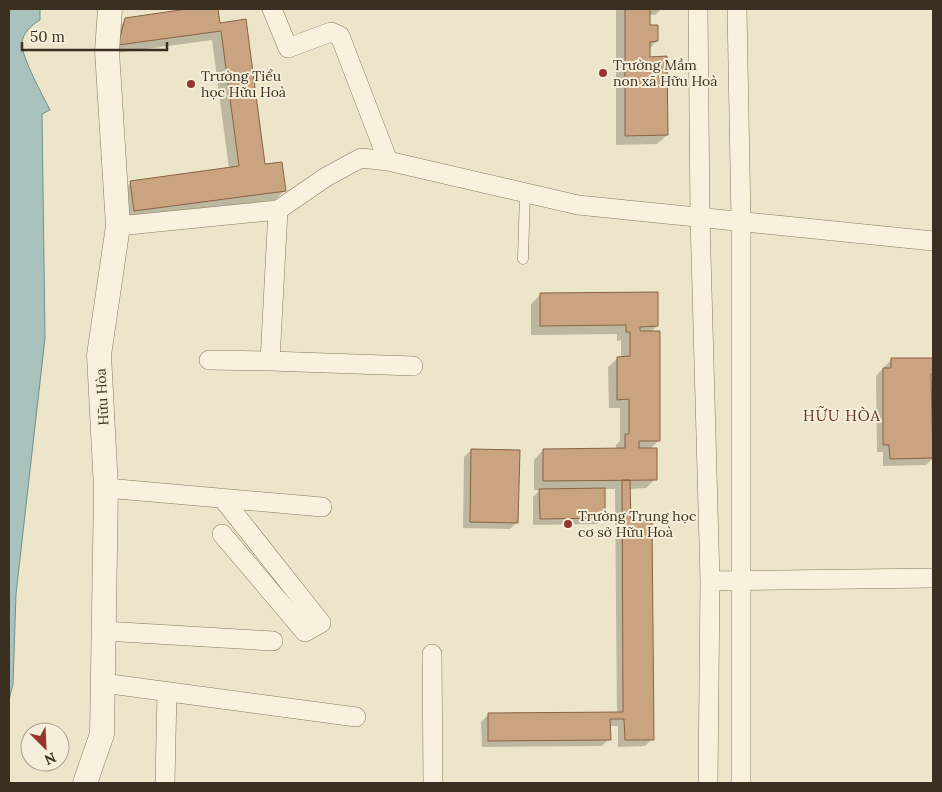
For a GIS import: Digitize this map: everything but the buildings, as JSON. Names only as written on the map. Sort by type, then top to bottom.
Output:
[{"type":"street","name":"Hữu Hòa","points":[[85,783],[102,734],[106,488],[99,355],[118,226],[107,51],[110,9]]},
{"type":"street","points":[[272,9],[288,48],[331,32],[340,36],[388,161]]},
{"type":"street","points":[[698,9],[700,217],[710,581],[708,783]]},
{"type":"street","points":[[737,9],[741,221],[741,783]]},
{"type":"street","points":[[118,226],[278,210],[326,177],[361,158],[388,161],[578,205],[933,241]]},
{"type":"street","points":[[270,361],[278,210]]},
{"type":"street","points":[[209,360],[413,366]]},
{"type":"street","points":[[106,488],[322,507]]},
{"type":"street","points":[[222,534],[305,632],[321,623],[223,499]]},
{"type":"street","points":[[710,581],[933,578]]},
{"type":"street","points":[[104,631],[273,641]]},
{"type":"street","points":[[432,654],[433,783]]},
{"type":"street","points":[[103,683],[356,717]]},
{"type":"street","points":[[165,783],[167,692]]},
{"type":"lane","points":[[523,259],[525,193]]},
{"type":"water","points":[[9,9],[40,9],[40,20],[26,33],[22,44],[29,67],[50,110],[42,114],[45,338],[16,594],[13,684],[9,700]]},
{"type":"place","name":"Trường Mầm non xã Hữu Hoà","points":[[603,73]]},
{"type":"place","name":"Trường Tiểu học Hữu Hoà","points":[[191,84]]},
{"type":"place","name":"Trường Trung học cơ sở Hữu Hoà","points":[[568,524]]},
{"type":"district","name":"HỮU HÒA","points":[[842,415]]}]
